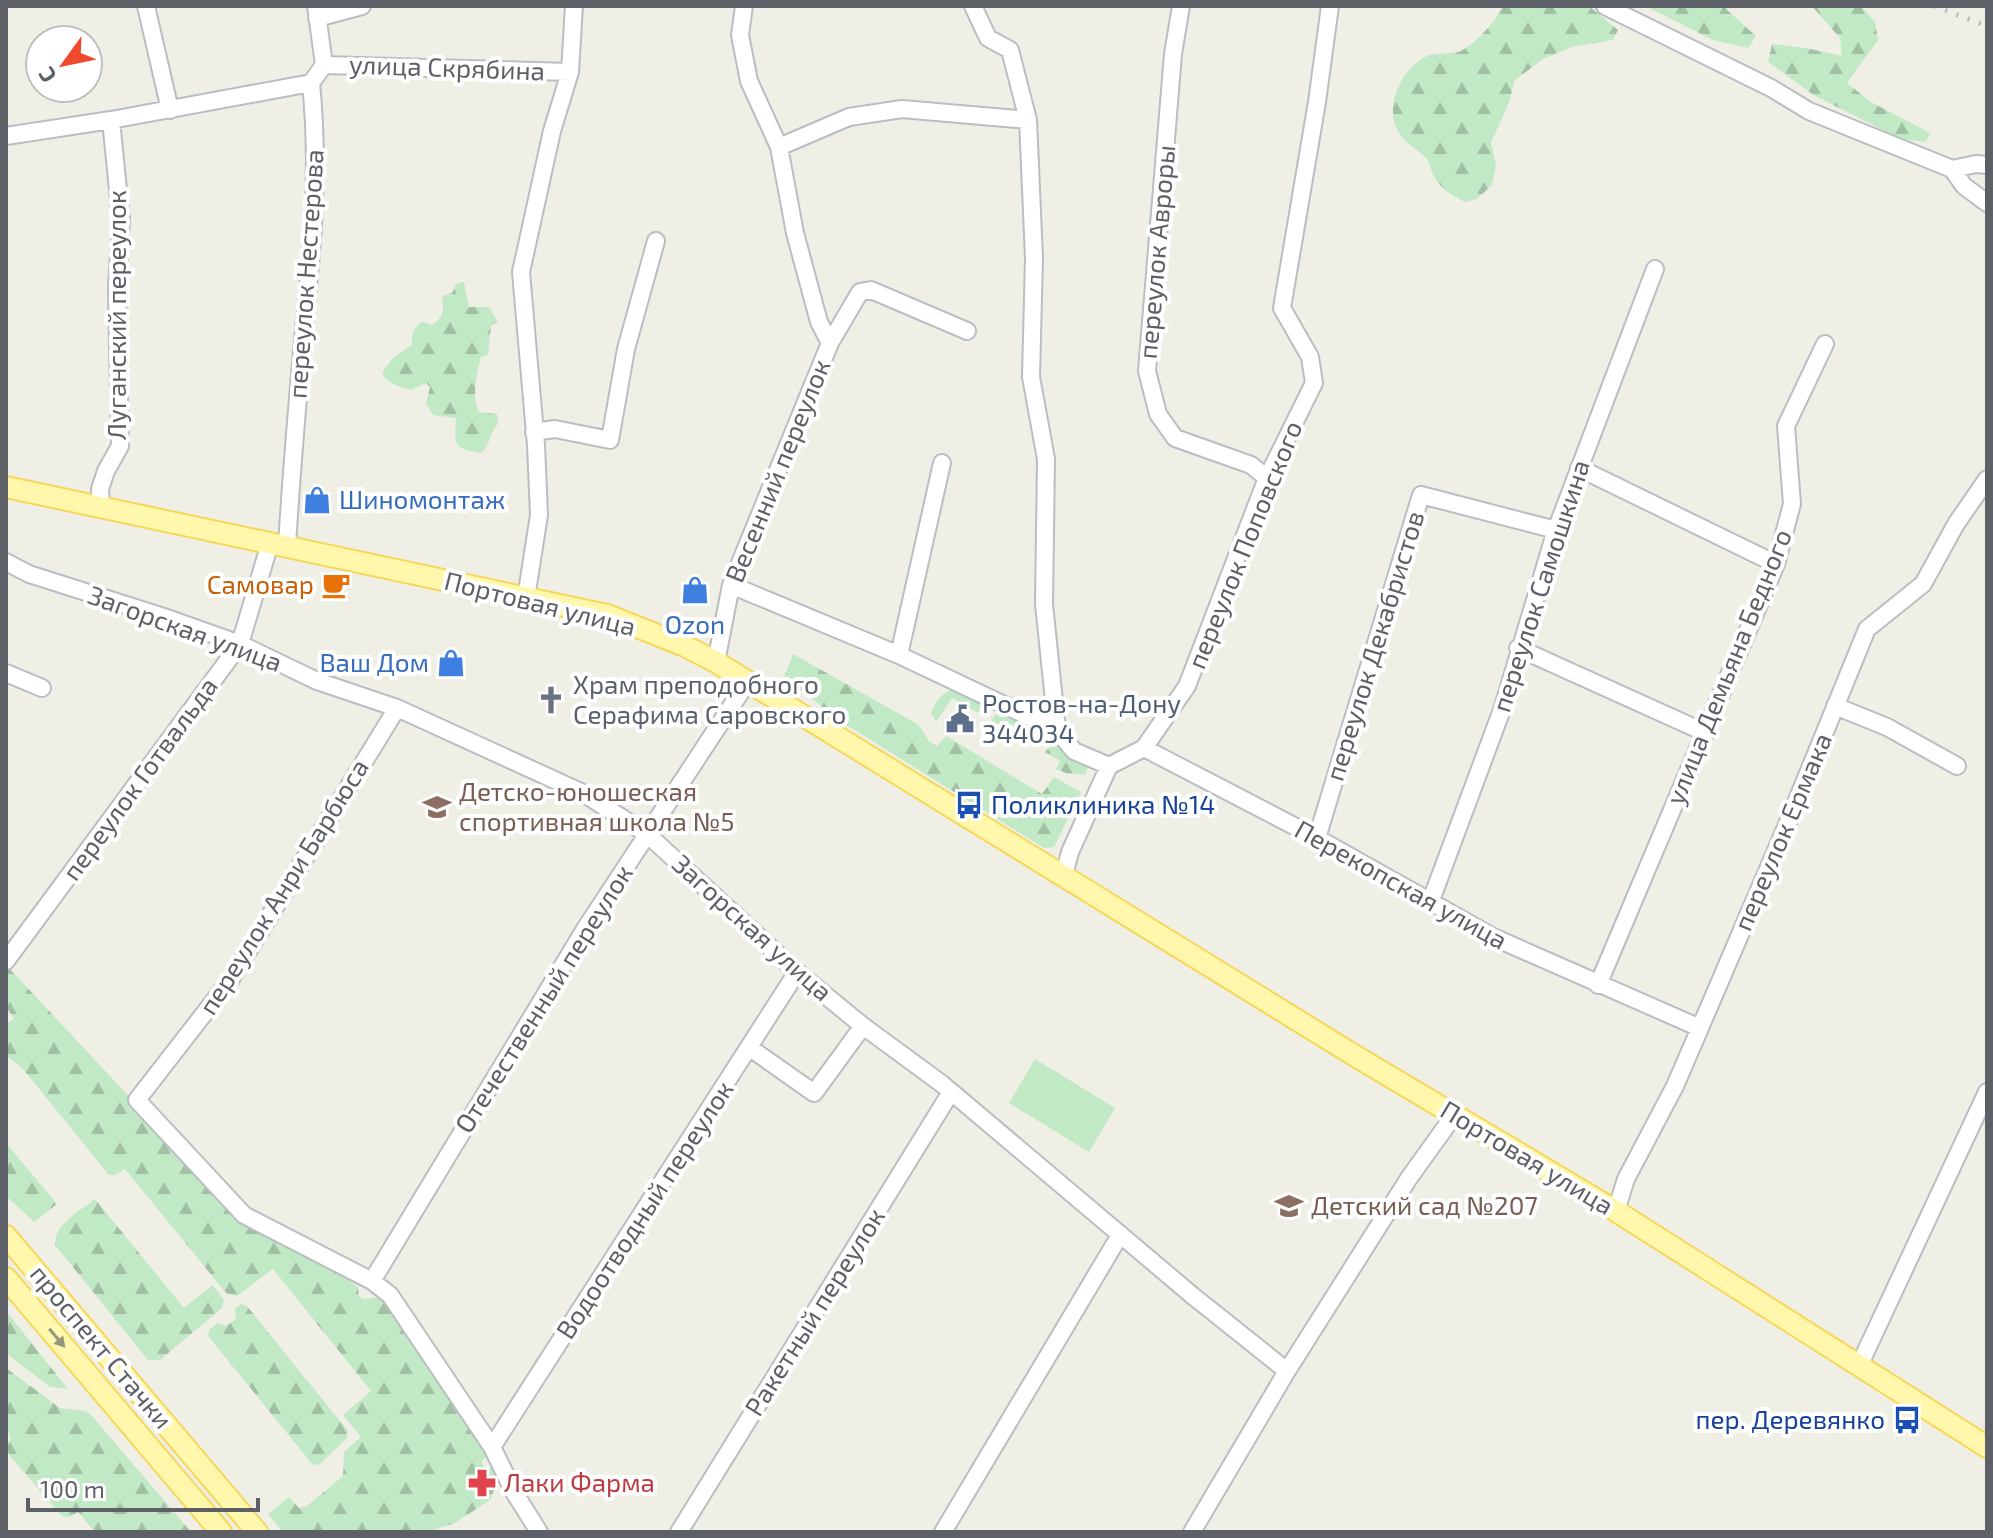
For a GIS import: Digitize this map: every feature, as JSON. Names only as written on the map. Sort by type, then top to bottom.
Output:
[{"type":"main road","name":"Портовая улица","points":[[6,487],[607,615],[685,646],[748,681],[1357,1057],[1616,1211],[1987,1447]]},
{"type":"main road","name":"проспект Стачки","points":[[6,1236],[257,1532]]},
{"type":"main road","name":"проспект Стачки","points":[[6,1278],[221,1532]]},
{"type":"street","points":[[146,6],[170,110]]},
{"type":"street","points":[[311,83],[324,65],[316,12],[362,6]]},
{"type":"street","points":[[526,598],[539,515],[521,272],[552,131],[570,72],[574,6]]},
{"type":"street","name":"Весенний переулок","points":[[716,662],[731,585],[830,343],[819,322],[795,233],[779,147],[749,81],[740,35],[744,6]]},
{"type":"street","points":[[973,6],[988,38],[1010,50],[1028,120],[1034,258],[1031,377],[1046,459],[1044,604],[1057,730]]},
{"type":"street","name":"переулок Авроры","points":[[1181,6],[1173,54],[1147,371],[1158,414],[1175,438],[1251,465],[1267,478]]},
{"type":"street","name":"переулок Поповского","points":[[1144,748],[1187,686],[1267,478],[1314,383],[1310,357],[1282,308],[1330,6]]},
{"type":"street","points":[[1605,6],[1771,88],[1809,111],[1952,169],[1964,186],[1987,203]]},
{"type":"street","name":"улица Скрябина","points":[[324,65],[570,72]]},
{"type":"street","name":"улица Скрябина","points":[[6,136],[170,110],[311,83]]},
{"type":"street","name":"переулок Нестерова","points":[[278,545],[292,459],[315,216],[316,138],[311,83]]},
{"type":"street","points":[[779,147],[849,117],[902,109],[1028,120]]},
{"type":"street","name":"Луганский переулок","points":[[101,506],[100,489],[120,446],[117,288],[121,220],[111,120]]},
{"type":"street","points":[[1952,169],[1987,165]]},
{"type":"street","points":[[534,432],[555,429],[610,440],[626,349],[656,241]]},
{"type":"street","name":"переулок Самошкина","points":[[1430,903],[1503,707],[1518,648],[1556,530],[1655,269]]},
{"type":"street","points":[[830,343],[860,292],[871,290],[967,331]]},
{"type":"street","name":"улица Демьяна Бедного","points":[[1598,985],[1776,564],[1792,504],[1786,426],[1825,344]]},
{"type":"street","points":[[899,655],[942,463]]},
{"type":"street","points":[[1579,468],[1776,564]]},
{"type":"street","name":"переулок Ермака","points":[[1616,1211],[1626,1179],[1675,1086],[1867,629],[1923,584],[1956,524],[1987,479]]},
{"type":"street","name":"переулок Декабристов","points":[[1317,838],[1421,495],[1556,530]]},
{"type":"street","name":"переулок Готвальда","points":[[6,961],[240,644],[278,545]]},
{"type":"street","name":"Загорская улица","points":[[6,562],[29,574],[240,644],[317,681],[397,708],[583,793],[647,834],[797,972],[951,1092],[1287,1371]]},
{"type":"street","points":[[731,585],[899,655],[1057,730],[1074,751],[1109,766]]},
{"type":"street","points":[[1518,648],[1706,733]]},
{"type":"street","points":[[6,673],[42,688]]},
{"type":"street","name":"Отечественный переулок","points":[[372,1281],[585,929],[748,681]]},
{"type":"street","points":[[1835,706],[1887,727],[1957,766]]},
{"type":"street","name":"переулок Анри Барбюса","points":[[372,1281],[244,1215],[137,1100],[231,979],[397,708]]},
{"type":"street","points":[[1064,875],[1070,852],[1109,766],[1144,748]]},
{"type":"street","name":"Перекопская улица","points":[[1144,748],[1317,838],[1493,937],[1700,1028]]},
{"type":"street","name":"Водоотводный переулок","points":[[492,1447],[797,972]]},
{"type":"street","points":[[750,1048],[814,1093],[863,1026]]},
{"type":"street","name":"Ракетный переулок","points":[[679,1532],[951,1092]]},
{"type":"street","points":[[1859,1366],[1987,1092]]},
{"type":"street","points":[[1192,1532],[1287,1371],[1409,1178],[1455,1114]]},
{"type":"street","points":[[943,1532],[1120,1235]]},
{"type":"street","points":[[372,1281],[390,1295],[492,1447],[514,1492],[539,1532]]},
{"type":"green space","points":[[1503,6],[1589,6],[1618,30],[1613,40],[1572,47],[1543,59],[1515,80],[1491,143],[1496,165],[1492,185],[1477,199],[1465,202],[1443,188],[1427,160],[1402,137],[1393,117],[1395,95],[1413,66],[1430,55],[1457,52],[1467,47],[1485,31]]},
{"type":"green space","points":[[1645,6],[1728,6],[1726,9],[1756,36],[1748,48],[1713,40]]},
{"type":"green space","points":[[1812,6],[1861,6],[1875,22],[1878,40],[1847,83],[1871,102],[1930,133],[1926,142],[1901,139],[1815,96],[1768,62],[1772,44],[1842,56],[1840,38]]},
{"type":"green space","points":[[464,282],[469,307],[489,307],[498,322],[491,325],[488,355],[481,357],[476,384],[475,398],[479,412],[497,414],[498,424],[481,453],[465,450],[457,444],[456,418],[433,415],[426,404],[430,387],[426,383],[411,390],[391,383],[382,373],[392,359],[412,345],[415,329],[422,321],[432,325],[439,319],[443,309],[442,296],[452,293],[456,284]]},
{"type":"green space","points":[[793,654],[919,725],[929,741],[937,746],[946,736],[1042,794],[1054,777],[1081,792],[1054,847],[1044,848],[832,716],[806,693],[783,680]]},
{"type":"green space","points":[[957,686],[976,697],[981,707],[978,713],[952,698],[936,722],[931,713],[936,703]]},
{"type":"green space","points":[[1002,708],[1037,726],[1032,744],[991,720]]},
{"type":"green space","points":[[1059,736],[1089,760],[1086,775],[1056,769],[1060,761],[1045,752]]},
{"type":"green space","points":[[6,965],[242,1217],[313,1256],[358,1287],[359,1296],[363,1299],[384,1297],[490,1452],[482,1461],[484,1468],[495,1467],[498,1481],[490,1500],[455,1523],[426,1532],[283,1532],[268,1514],[289,1497],[299,1508],[307,1506],[343,1476],[344,1452],[361,1437],[343,1415],[371,1391],[273,1269],[237,1296],[226,1293],[125,1169],[109,1175],[23,1069],[6,1055],[6,1024],[14,1019],[6,1007]]},
{"type":"green space","points":[[1035,1059],[1115,1108],[1089,1152],[1009,1103]]},
{"type":"green space","points":[[6,1143],[57,1204],[34,1222],[6,1196]]},
{"type":"green space","points":[[95,1199],[184,1308],[213,1285],[224,1300],[222,1308],[160,1360],[148,1360],[55,1245],[63,1224]]},
{"type":"green space","points":[[241,1304],[247,1306],[348,1431],[346,1439],[319,1465],[312,1464],[208,1336],[209,1330],[218,1323],[226,1326],[236,1319],[235,1309]]},
{"type":"green space","points":[[6,1311],[68,1389],[50,1387],[6,1353]]},
{"type":"green space","points":[[6,1368],[60,1408],[86,1411],[92,1416],[191,1532],[95,1532],[78,1512],[70,1517],[62,1516],[6,1448],[11,1438],[6,1428]]},
{"type":"railway","points":[[1934,6],[1987,26]]},
{"type":"place","name":"Шиномонтаж","points":[[317,500]]},
{"type":"place","name":"Самовар","points":[[336,585]]},
{"type":"place","name":"Ozon","points":[[695,590]]},
{"type":"place","name":"Ваш Дом","points":[[451,663]]},
{"type":"place","name":"Храм преподобного Серафима Саровского","points":[[551,700]]},
{"type":"place","name":"Ростов-на-Дону 344034","points":[[960,719]]},
{"type":"place","name":"Поликлиника №14","points":[[969,805]]},
{"type":"place","name":"Детско-юношеская спортивная школа №5","points":[[437,807]]},
{"type":"place","name":"Детский сад №207","points":[[1289,1206]]},
{"type":"place","name":"пер. Деревянко","points":[[1907,1420]]},
{"type":"place","name":"Лаки Фарма","points":[[482,1483]]}]
